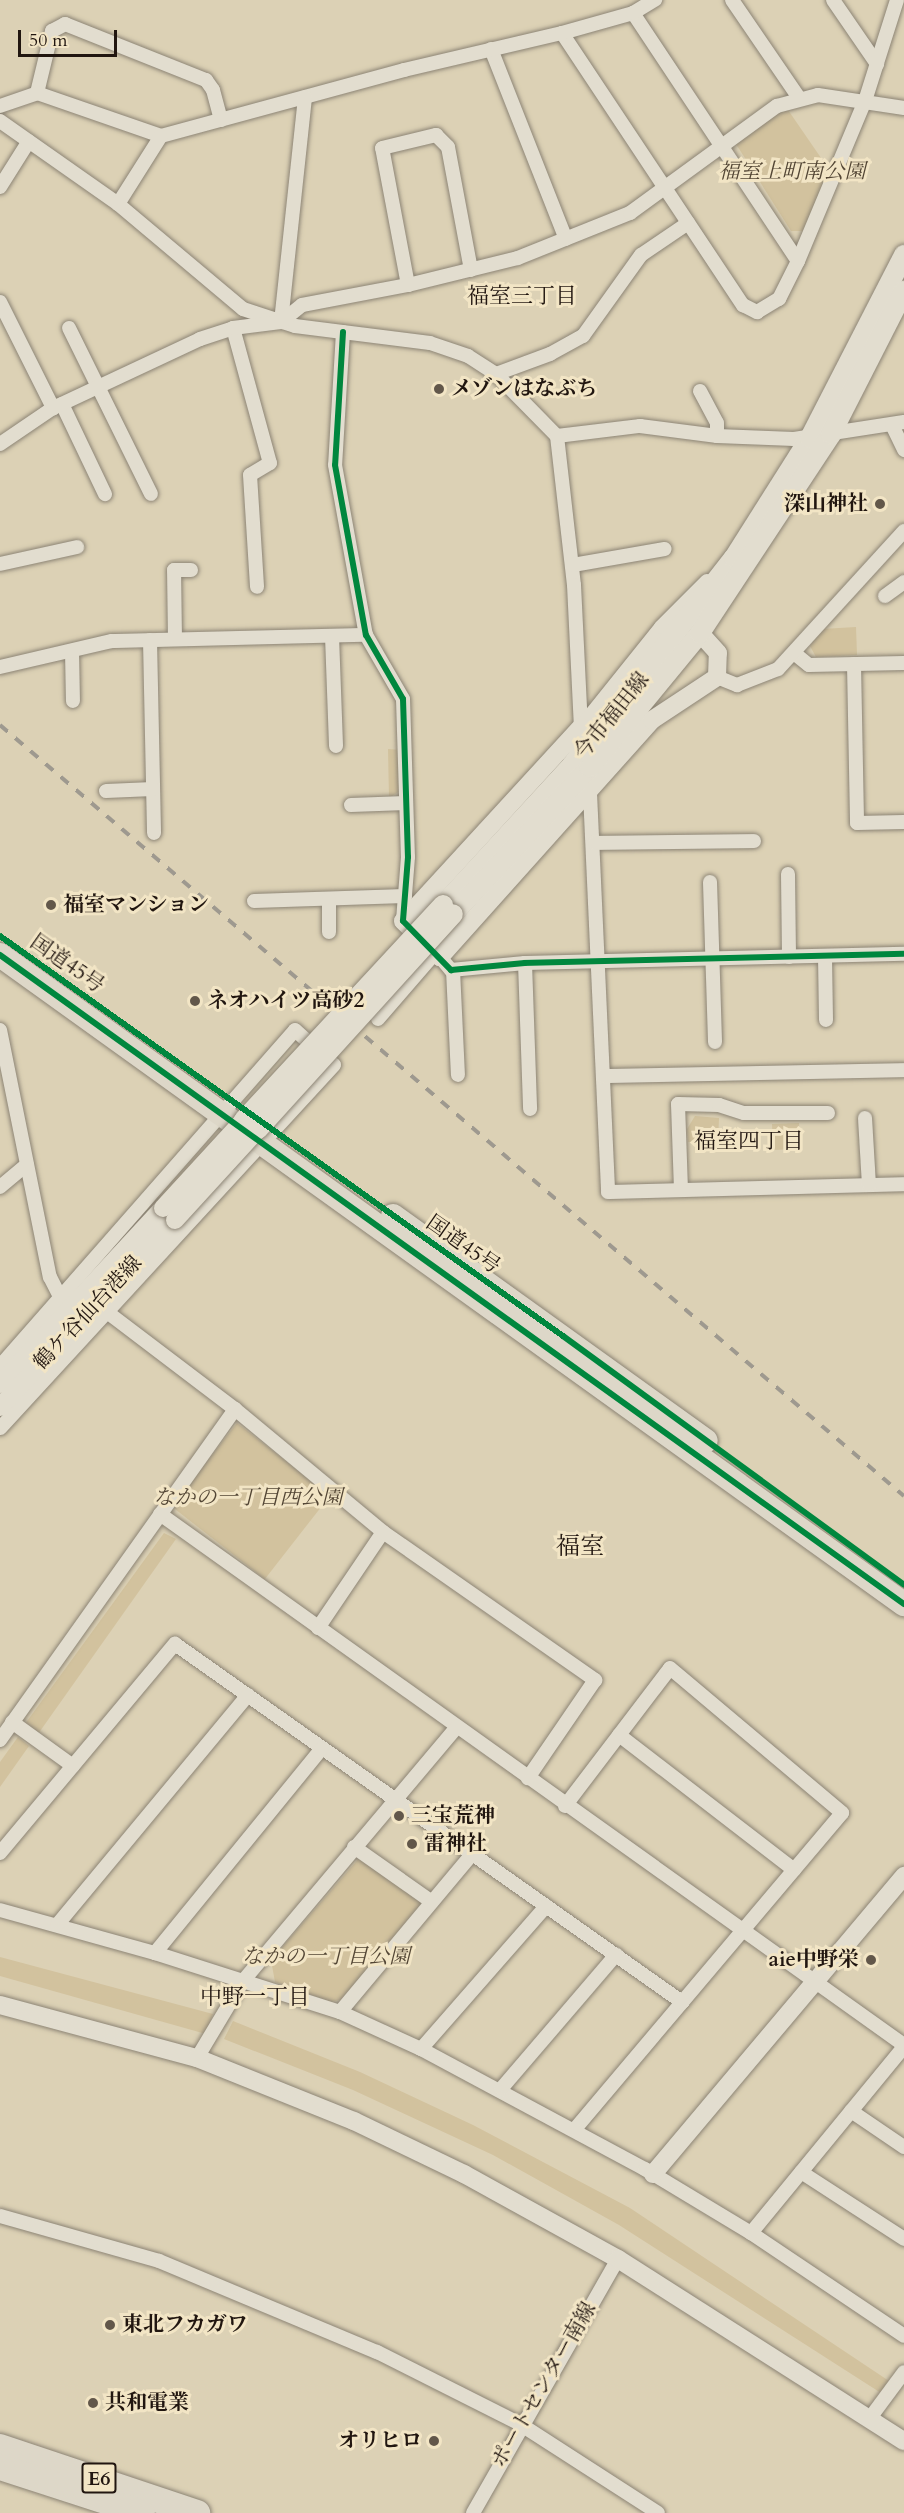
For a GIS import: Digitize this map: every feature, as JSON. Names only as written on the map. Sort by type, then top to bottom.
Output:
[{"type":"highway","name":"国道45号","points":[[0,936],[250,1124],[904,1604]]},
{"type":"highway","name":"国道45号","points":[[0,955],[250,1124],[904,1585]]},
{"type":"highway","name":"E6","points":[[0,2447],[197,2513]]},
{"type":"highway","name":"E6","points":[[0,2467],[142,2513]]},
{"type":"highway","points":[[0,2483],[102,2513]]},
{"type":"main road","name":"今市福田線","points":[[250,1124],[448,909],[572,765],[734,558],[810,438],[904,255]]},
{"type":"main road","name":"今市福田線","points":[[448,909],[590,767],[700,633],[831,434],[904,291]]},
{"type":"street","points":[[0,106],[37,93],[161,136],[491,49],[562,33],[633,13],[655,0]]},
{"type":"street","points":[[732,0],[799,98]]},
{"type":"street","points":[[833,0],[877,64]]},
{"type":"street","points":[[562,33],[743,305],[757,312],[779,299],[798,261],[865,101],[897,0]]},
{"type":"street","points":[[633,13],[798,261]]},
{"type":"street","points":[[37,93],[52,31],[65,24],[206,80],[213,90],[221,120]]},
{"type":"street","points":[[491,49],[566,239]]},
{"type":"street","points":[[0,444],[58,406],[200,339],[233,328],[281,322],[302,305],[408,285],[471,270],[566,239],[630,213],[666,190],[721,145],[777,106],[799,98],[818,95],[904,108]]},
{"type":"street","points":[[281,322],[305,97]]},
{"type":"street","points":[[0,121],[118,204],[243,309],[281,322],[430,343],[468,356],[496,374],[557,436],[573,565],[581,727]]},
{"type":"street","points":[[408,285],[382,148],[436,135],[448,147],[471,270]]},
{"type":"street","points":[[118,204],[161,136]]},
{"type":"street","points":[[0,187],[29,141]]},
{"type":"street","points":[[496,374],[550,354],[583,336],[641,255],[688,224]]},
{"type":"street","points":[[0,302],[105,494]]},
{"type":"street","points":[[69,328],[151,494]]},
{"type":"street","points":[[233,328],[270,463],[250,475],[256,587]]},
{"type":"street","points":[[343,332],[334,455],[366,636],[403,699],[406,803],[403,921],[442,960],[458,1075]]},
{"type":"street","points":[[700,391],[717,423],[717,436]]},
{"type":"street","points":[[557,436],[640,426],[717,436],[810,438],[900,422],[904,450]]},
{"type":"street","points":[[717,677],[737,685],[778,669],[904,531]]},
{"type":"street","points":[[0,564],[77,547]]},
{"type":"street","points":[[573,565],[665,549]]},
{"type":"street","points":[[403,921],[581,727],[661,627],[734,558]]},
{"type":"street","points":[[175,639],[174,570],[191,570]]},
{"type":"street","points":[[885,596],[904,582]]},
{"type":"street","points":[[700,633],[718,654],[717,677]]},
{"type":"street","points":[[332,636],[336,746]]},
{"type":"street","points":[[0,667],[112,641],[366,636]]},
{"type":"street","points":[[150,640],[154,833]]},
{"type":"street","points":[[72,651],[73,701]]},
{"type":"street","points":[[794,652],[809,664],[904,663]]},
{"type":"street","points":[[854,664],[857,823],[904,822]]},
{"type":"street","points":[[378,1019],[442,960],[590,794],[652,720],[717,677]]},
{"type":"street","points":[[106,791],[153,789]]},
{"type":"street","points":[[590,794],[595,843],[608,1192],[904,1184]]},
{"type":"street","points":[[351,805],[406,803]]},
{"type":"street","points":[[595,843],[754,841]]},
{"type":"street","points":[[788,874],[789,957]]},
{"type":"street","points":[[710,882],[715,1042]]},
{"type":"street","points":[[254,901],[405,896]]},
{"type":"street","points":[[329,898],[329,932]]},
{"type":"street","points":[[442,960],[525,963],[904,954]]},
{"type":"street","points":[[825,956],[826,1020]]},
{"type":"street","points":[[525,963],[530,1109]]},
{"type":"street","points":[[0,1030],[50,1277],[60,1298]]},
{"type":"street","points":[[0,1366],[60,1298],[250,1124],[334,1065],[295,1030],[250,1124],[107,1312],[0,1428]]},
{"type":"street","points":[[603,1076],[904,1070]]},
{"type":"street","points":[[681,1190],[678,1104],[719,1105],[744,1113],[828,1113]]},
{"type":"street","points":[[865,1118],[870,1185]]},
{"type":"street","points":[[169,1214],[250,1124]]},
{"type":"street","points":[[0,1187],[27,1164]]},
{"type":"street","name":"鶴ケ谷仙台港線","points":[[0,1384],[169,1214]]},
{"type":"street","name":"鶴ケ谷仙台港線","points":[[0,1407],[169,1214]]},
{"type":"street","points":[[107,1312],[235,1409],[383,1532],[595,1680],[528,1778]]},
{"type":"street","points":[[0,1740],[235,1409]]},
{"type":"street","points":[[160,1514],[565,1806],[904,2046],[751,2233]]},
{"type":"street","points":[[318,1628],[383,1532]]},
{"type":"street","points":[[0,1853],[175,1644],[682,2002]]},
{"type":"street","points":[[565,1806],[670,1668],[842,1813],[575,2129]]},
{"type":"street","points":[[57,1924],[248,1695]]},
{"type":"street","points":[[12,1722],[72,1767]]},
{"type":"street","points":[[196,2058],[243,1981],[456,1727]]},
{"type":"street","points":[[619,1735],[794,1870]]},
{"type":"street","points":[[155,1953],[322,1748]]},
{"type":"street","points":[[354,1847],[432,1902]]},
{"type":"street","points":[[340,2012],[472,1854]]},
{"type":"street","points":[[653,2174],[813,1981],[904,1876]]},
{"type":"street","points":[[421,2049],[546,1906]]},
{"type":"street","points":[[0,1910],[155,1953],[340,2012],[421,2049],[501,2089],[653,2174],[751,2233],[904,2336]]},
{"type":"street","points":[[501,2089],[616,1955]]},
{"type":"street","points":[[0,2005],[196,2058],[384,2135],[542,2214],[618,2259],[904,2440]]},
{"type":"street","points":[[851,2111],[904,2147]]},
{"type":"street","points":[[801,2172],[904,2239]]},
{"type":"street","points":[[0,2216],[159,2261],[377,2352],[520,2424],[658,2513]]},
{"type":"street","name":"ポートセンター南線","points":[[473,2513],[520,2424],[618,2259]]},
{"type":"street","points":[[870,2418],[904,2372]]},
{"type":"green space","name":"福室上町南公園","points":[[786,107],[830,171],[803,231],[791,231],[736,144]]},
{"type":"green space","points":[[856,627],[857,655],[816,657],[810,646],[822,629]]},
{"type":"green space","points":[[388,749],[402,750],[403,789],[389,798]]},
{"type":"green space","points":[[695,1116],[719,1118],[718,1142],[688,1142],[687,1129]]},
{"type":"green space","points":[[799,1123],[800,1149],[773,1150],[772,1124]]},
{"type":"green space","name":"なかの一丁目西公園","points":[[237,1423],[330,1496],[265,1579],[172,1507]]},
{"type":"green space","points":[[164,1533],[176,1539],[38,1734],[25,1724]]},
{"type":"green space","points":[[18,1737],[29,1746],[0,1787],[0,1762]]},
{"type":"green space","name":"なかの一丁目公園","points":[[361,1856],[423,1901],[343,1999],[331,2002],[275,1982],[271,1960]]},
{"type":"green space","points":[[0,1957],[213,2014],[206,2034],[0,1976]]},
{"type":"green space","points":[[233,2021],[360,2072],[473,2125],[630,2208],[889,2381],[881,2393],[619,2225],[493,2155],[353,2090],[224,2039]]},
{"type":"railway","points":[[0,725],[904,1496]]},
{"type":"cycle path","points":[[343,332],[335,465],[366,635],[403,699],[408,857],[403,921],[451,970],[525,963],[904,954]]},
{"type":"cycle path","points":[[0,936],[563,1336],[904,1585]]},
{"type":"cycle path","points":[[0,955],[904,1604]]},
{"type":"place","name":"メゾンはなぶち","points":[[439,389]]},
{"type":"place","name":"深山神社","points":[[880,504]]},
{"type":"place","name":"福室マンション","points":[[51,905]]},
{"type":"place","name":"ネオハイツ高砂2","points":[[195,1001]]},
{"type":"place","name":"三宝荒神","points":[[399,1816]]},
{"type":"place","name":"雷神社","points":[[412,1844]]},
{"type":"place","name":"aie中野栄","points":[[871,1960]]},
{"type":"place","name":"東北フカガワ","points":[[110,2325]]},
{"type":"place","name":"共和電業","points":[[93,2403]]},
{"type":"place","name":"オリヒロ","points":[[434,2441]]},
{"type":"district","name":"福室三丁目","points":[[522,297]]},
{"type":"district","name":"福室四丁目","points":[[749,1142]]},
{"type":"district","name":"福室","points":[[580,1547]]},
{"type":"district","name":"中野一丁目","points":[[255,1998]]}]
